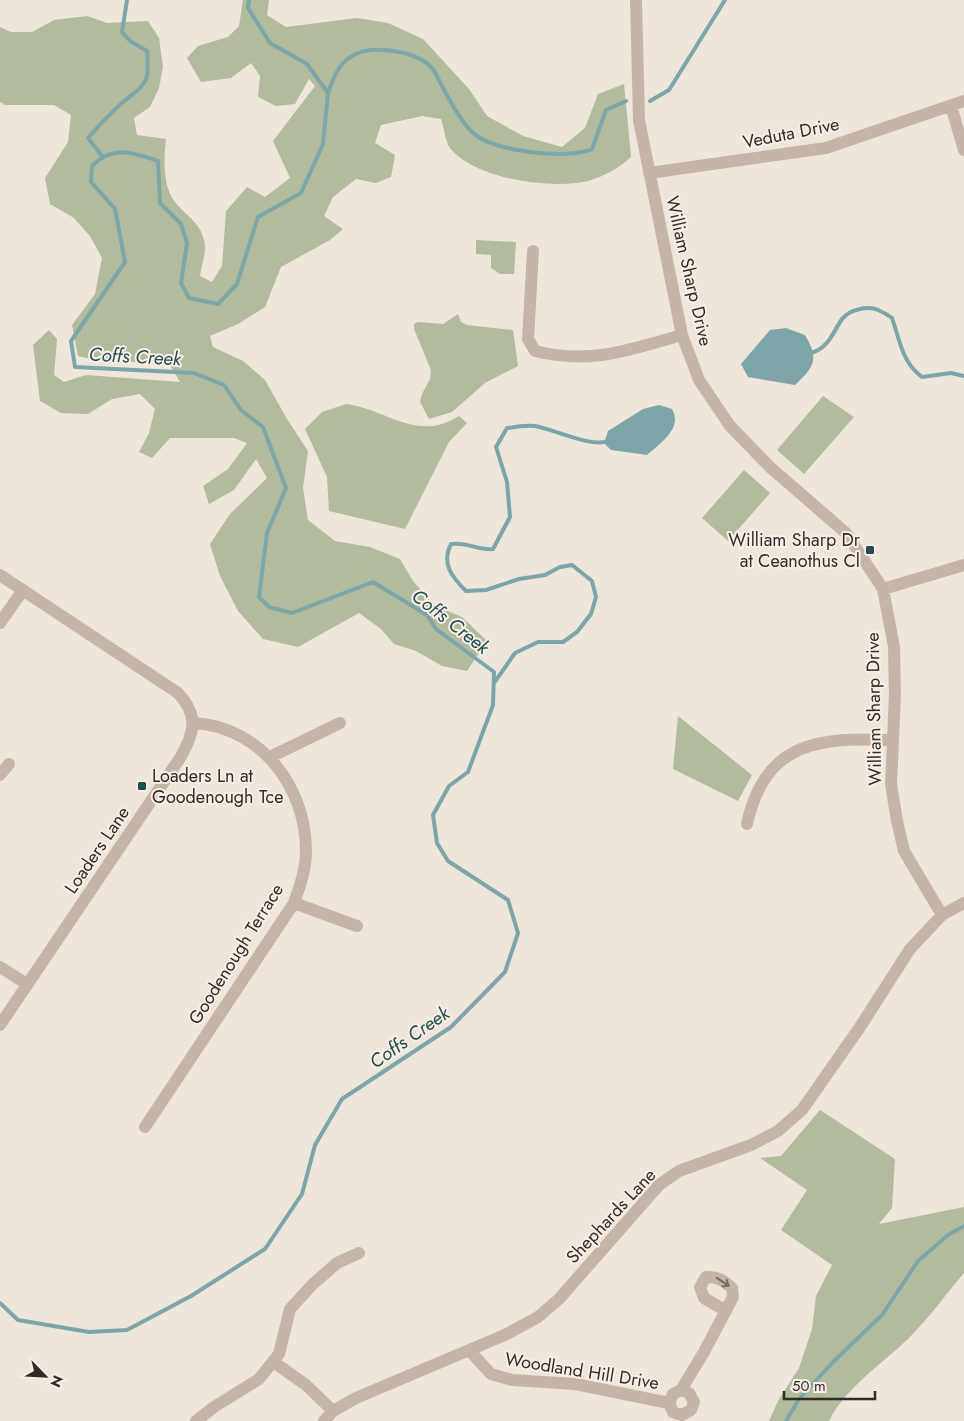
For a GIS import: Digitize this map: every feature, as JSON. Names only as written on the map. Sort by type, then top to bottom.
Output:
[{"type":"street","name":"William Sharp Drive","points":[[636,0],[639,120],[682,335],[699,380],[730,426],[771,468],[846,533],[883,589],[894,647],[895,695],[891,784],[904,851],[942,915]]},
{"type":"street","name":"Veduta Drive","points":[[649,173],[826,148],[964,101]]},
{"type":"street","points":[[952,106],[964,150]]},
{"type":"street","points":[[532,251],[528,338],[535,351],[558,357],[611,356],[682,335]]},
{"type":"street","points":[[883,589],[964,565]]},
{"type":"street","points":[[0,575],[178,693],[189,707],[194,723]]},
{"type":"street","points":[[0,623],[23,590]]},
{"type":"street","name":"Goodenough Terrace","points":[[144,1127],[294,903],[304,874],[306,851],[304,825],[295,796],[285,777],[270,757],[239,734],[224,727],[194,723]]},
{"type":"street","name":"Loaders Lane","points":[[0,1025],[180,758],[187,746],[194,723]]},
{"type":"street","points":[[270,757],[340,724]]},
{"type":"street","points":[[747,824],[752,802],[764,779],[780,761],[798,750],[820,742],[849,739],[892,740]]},
{"type":"street","points":[[0,775],[9,764]]},
{"type":"street","points":[[294,903],[357,926]]},
{"type":"street","name":"Shephards Lane","points":[[324,1421],[333,1411],[356,1398],[507,1334],[538,1317],[560,1299],[658,1185],[679,1171],[751,1145],[778,1131],[802,1110],[860,1027],[910,949],[942,915],[964,903]]},
{"type":"street","points":[[0,967],[27,984]]},
{"type":"street","points":[[196,1421],[214,1407],[259,1379],[279,1354],[290,1309],[313,1284],[337,1263],[348,1256],[358,1253]]},
{"type":"street","name":"Woodland Hill Drive","points":[[680,1390],[689,1393],[694,1402],[691,1410],[682,1415],[673,1412],[669,1403],[673,1394],[680,1390],[726,1311]]},
{"type":"street","name":"Woodland Hill Drive","points":[[469,1350],[491,1374],[512,1380],[575,1384],[669,1403]]},
{"type":"street","points":[[274,1362],[306,1385],[333,1411]]},
{"type":"green space","points":[[243,0],[269,0],[267,15],[286,27],[357,18],[388,23],[423,39],[469,89],[487,116],[523,136],[562,147],[585,128],[598,94],[624,84],[631,157],[622,165],[588,181],[554,184],[535,183],[514,180],[477,168],[462,159],[450,148],[441,119],[422,116],[381,125],[375,143],[395,155],[391,177],[376,183],[356,179],[333,197],[324,216],[343,229],[330,240],[281,267],[265,307],[238,324],[210,336],[213,347],[243,361],[265,380],[308,451],[303,488],[308,520],[335,541],[370,547],[400,559],[413,581],[434,605],[462,617],[487,641],[467,671],[442,666],[416,651],[394,644],[381,629],[359,613],[298,647],[263,639],[238,611],[220,576],[210,544],[230,514],[267,478],[256,459],[234,490],[209,504],[203,486],[228,469],[247,443],[234,438],[170,438],[152,458],[139,452],[149,433],[155,409],[140,394],[112,399],[88,414],[61,413],[40,401],[33,345],[49,330],[57,339],[54,375],[64,382],[86,375],[180,382],[167,360],[109,363],[78,356],[72,325],[95,294],[102,258],[90,236],[74,218],[50,204],[45,178],[68,142],[71,115],[54,105],[5,105],[0,102],[0,27],[11,32],[32,32],[54,20],[87,16],[107,23],[148,21],[159,38],[163,67],[159,88],[150,107],[134,118],[137,135],[166,139],[165,163],[168,188],[175,202],[201,231],[205,249],[200,276],[212,282],[222,266],[226,211],[247,187],[265,197],[290,178],[273,141],[315,86],[309,79],[295,104],[276,106],[258,97],[260,76],[251,63],[231,78],[201,82],[187,58],[198,46],[228,37],[239,26]]},
{"type":"green space","points":[[476,240],[516,242],[514,274],[500,274],[491,268],[491,255],[476,254]]},
{"type":"green space","points":[[458,314],[461,322],[467,325],[513,330],[518,366],[485,383],[452,412],[429,419],[420,402],[430,379],[431,370],[414,329],[414,324],[418,322],[443,324]]},
{"type":"green space","points":[[823,396],[854,417],[804,474],[777,450]]},
{"type":"green space","points":[[346,404],[416,425],[429,426],[444,423],[459,416],[467,423],[449,442],[405,529],[329,511],[327,477],[305,429],[322,412]]},
{"type":"green space","points":[[744,470],[770,493],[728,541],[702,518]]},
{"type":"green space","points":[[678,716],[752,775],[738,801],[673,769]]},
{"type":"green space","points":[[820,1110],[895,1159],[892,1208],[879,1224],[964,1207],[964,1273],[909,1338],[865,1376],[845,1397],[829,1421],[769,1421],[778,1401],[799,1368],[812,1329],[816,1296],[832,1265],[781,1230],[807,1190],[760,1158],[781,1156]]},
{"type":"water","points":[[786,328],[805,335],[809,343],[813,362],[807,373],[795,385],[748,377],[741,364],[770,330]]},
{"type":"water","points":[[659,405],[672,409],[675,423],[669,435],[647,455],[611,450],[604,443],[608,431],[643,409]]},
{"type":"waterway","points":[[102,156],[88,138],[113,111],[141,87],[145,82],[148,71],[147,51],[130,41],[122,32],[127,0]]},
{"type":"waterway","name":"Coffs Creek","points":[[0,1303],[18,1320],[89,1332],[127,1330],[191,1296],[265,1249],[302,1194],[315,1145],[342,1099],[451,1027],[505,972],[518,933],[508,900],[448,861],[437,843],[433,815],[449,786],[468,772],[493,705],[494,672],[436,629],[427,615],[373,582],[292,613],[269,607],[259,597],[267,533],[286,488],[263,427],[241,410],[224,385],[194,373],[75,367],[71,341],[125,262],[115,209],[91,182],[92,166],[100,159],[123,152],[158,161],[160,203],[181,224],[187,243],[181,283],[189,298],[218,304],[237,284],[258,217],[301,193],[323,144],[328,93],[307,64],[270,43],[248,8],[249,0]]},
{"type":"waterway","points":[[650,101],[669,90],[725,0]]},
{"type":"waterway","points":[[328,93],[334,77],[343,63],[352,56],[370,50],[404,53],[424,61],[431,67],[463,121],[472,132],[482,139],[512,149],[549,154],[566,154],[592,149],[606,110],[626,101]]},
{"type":"waterway","points":[[811,353],[817,351],[826,343],[845,316],[859,309],[869,308],[892,318],[906,358],[922,377],[951,373],[964,376]]},
{"type":"waterway","points":[[494,683],[515,653],[538,642],[563,642],[577,632],[591,614],[596,597],[592,581],[572,565],[560,567],[545,575],[519,579],[486,590],[466,591],[456,581],[450,570],[447,558],[451,544],[493,549],[510,517],[507,482],[496,447],[507,428],[525,426],[535,426],[592,442],[608,441]]},
{"type":"waterway","points":[[786,1421],[799,1399],[834,1361],[882,1315],[918,1261],[948,1235],[964,1226]]},
{"type":"place","name":"William Sharp Dr at Ceanothus Cl","points":[[870,550]]},
{"type":"place","name":"Loaders Ln at Goodenough Tce","points":[[142,786]]}]
